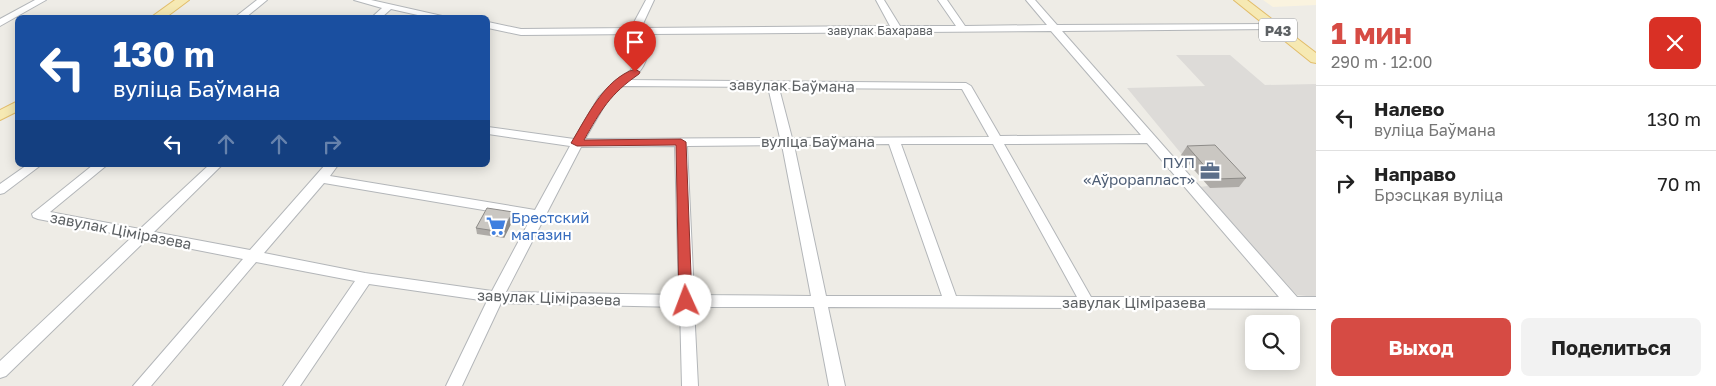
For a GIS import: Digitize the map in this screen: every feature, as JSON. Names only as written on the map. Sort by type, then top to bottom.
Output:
[{"type":"main road","points":[[160,15],[183,0]]},
{"type":"main road","name":"Р43","points":[[1240,0],[1316,59]]},
{"type":"main road","points":[[0,116],[15,107]]},
{"type":"street","points":[[0,23],[42,0]]},
{"type":"street","points":[[242,15],[263,0]]},
{"type":"street","points":[[358,0],[432,15]]},
{"type":"street","points":[[454,386],[496,297],[577,143],[603,99],[619,83],[635,72],[644,54],[640,30],[650,0]]},
{"type":"street","points":[[880,0],[897,30]]},
{"type":"street","points":[[942,0],[962,29]]},
{"type":"street","points":[[1030,0],[1293,303]]},
{"type":"street","points":[[378,15],[389,6]]},
{"type":"street","name":"завулак Бахарава","points":[[490,26],[521,32],[1273,26]]},
{"type":"street","name":"завулак Баўмана","points":[[619,83],[966,86],[998,140]]},
{"type":"street","points":[[773,85],[787,141],[837,386]]},
{"type":"street","name":"вуліца Баўмана","points":[[490,130],[577,143],[1150,139]]},
{"type":"street","points":[[998,140],[1088,302]]},
{"type":"street","points":[[894,141],[951,301]]},
{"type":"street","points":[[681,142],[690,386]]},
{"type":"street","points":[[0,190],[32,167]]},
{"type":"street","name":"завулак Ціміразева","points":[[98,167],[38,214],[365,278],[496,297],[686,301],[1316,303]]},
{"type":"street","points":[[0,371],[214,167]]},
{"type":"street","points":[[141,386],[330,167]]},
{"type":"street","points":[[320,178],[538,215]]},
{"type":"street","points":[[290,386],[365,278]]},
{"type":"shaded area","points":[[1263,0],[1316,0],[1316,5],[1273,7]]},
{"type":"shaded area","points":[[1176,55],[1230,55],[1265,85],[1316,84],[1316,297],[1297,295],[1199,187],[1208,186],[1127,88],[1205,86]]},
{"type":"building","points":[[1215,145],[1246,178],[1216,179],[1187,146]]},
{"type":"building","name":"Брестский магазин","points":[[487,208],[513,212],[502,232],[476,228]]},
{"type":"place","name":"ПУП «Аўрорапласт»","points":[[1210,171]]},
{"type":"place","name":"Брестский магазин","points":[[496,226]]},
{"type":"route","points":[[635,72],[619,83],[603,99],[577,143],[681,142],[686,301]]}]
